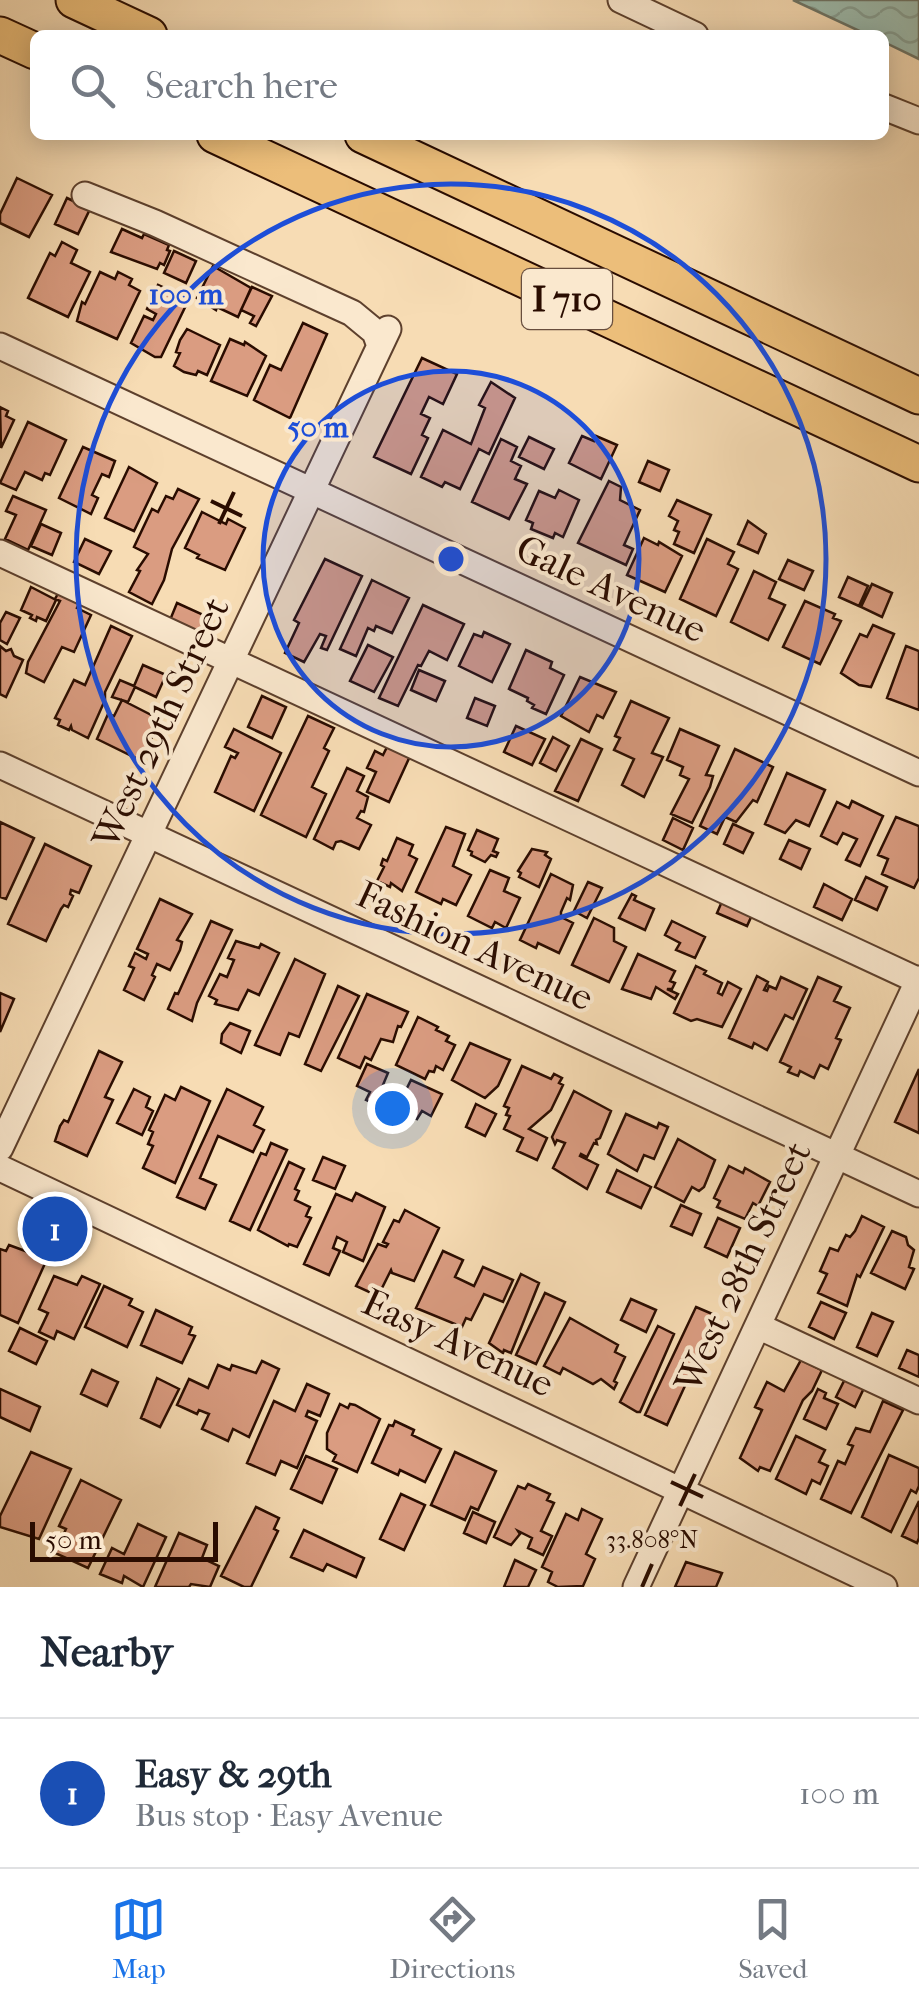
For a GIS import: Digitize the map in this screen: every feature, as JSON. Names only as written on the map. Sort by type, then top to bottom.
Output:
[{"type":"highway","points":[[74,0],[138,30]]},
{"type":"highway","points":[[0,35],[30,49]]},
{"type":"highway","name":"I 710","points":[[226,140],[919,464]]},
{"type":"highway","name":"I 710","points":[[374,140],[919,396]]},
{"type":"street","points":[[620,0],[684,30]]},
{"type":"street","points":[[889,109],[919,122]]},
{"type":"street","name":"West 29th Street","points":[[0,1148],[384,338],[352,313],[85,195]]},
{"type":"street","name":"Gale Avenue","points":[[0,346],[919,773]]},
{"type":"street","points":[[0,552],[919,980]]},
{"type":"street","name":"Fashion Avenue","points":[[0,764],[919,1194]]},
{"type":"street","name":"West 28th Street","points":[[636,1587],[919,980]]},
{"type":"street","name":"Easy Avenue","points":[[0,1168],[884,1587]]},
{"type":"street","points":[[758,1326],[919,1401]]},
{"type":"water","points":[[793,0],[919,0],[919,59],[889,44],[889,30],[857,30]]},
{"type":"building","points":[[17,178],[52,195],[29,237],[0,223],[0,214]]},
{"type":"building","points":[[67,198],[90,209],[78,234],[55,224]]},
{"type":"building","points":[[122,229],[169,245],[164,265],[160,263],[157,269],[111,252]]},
{"type":"building","points":[[62,242],[77,250],[71,263],[90,272],[68,317],[28,298],[50,253],[55,256]]},
{"type":"building","points":[[174,251],[196,261],[186,283],[164,273]]},
{"type":"building","points":[[213,266],[251,288],[238,317],[197,298]]},
{"type":"building","points":[[100,272],[115,279],[118,272],[132,279],[129,285],[140,291],[117,339],[77,321],[82,302],[85,304]]},
{"type":"building","points":[[158,285],[189,299],[161,357],[155,357],[131,343],[144,316],[153,320],[156,314],[147,309]]},
{"type":"building","points":[[252,287],[272,296],[256,326],[250,323],[254,316],[241,310]]},
{"type":"building","points":[[303,323],[327,334],[290,418],[254,400],[270,365],[281,370]]},
{"type":"building","points":[[187,329],[220,345],[207,375],[184,372],[174,366]]},
{"type":"building","points":[[230,339],[244,345],[245,342],[266,356],[247,396],[211,381]]},
{"type":"building","points":[[422,358],[457,374],[443,404],[429,397],[421,414],[430,418],[422,435],[428,438],[411,474],[374,457]]},
{"type":"building","points":[[491,382],[515,398],[489,454],[479,449],[460,489],[445,482],[442,487],[421,477],[443,430],[471,444],[485,408],[479,405]]},
{"type":"building","points":[[0,407],[14,420],[1,448]]},
{"type":"building","points":[[28,422],[66,440],[50,475],[45,473],[42,480],[25,472],[16,490],[0,483]]},
{"type":"building","points":[[582,436],[594,441],[596,436],[617,445],[601,479],[569,463]]},
{"type":"building","points":[[529,437],[554,449],[544,469],[519,457]]},
{"type":"building","points":[[501,439],[517,447],[511,461],[521,466],[515,479],[527,484],[509,519],[472,502]]},
{"type":"building","points":[[83,447],[115,461],[109,477],[102,474],[92,495],[98,498],[91,514],[59,498]]},
{"type":"building","points":[[648,461],[669,470],[660,491],[639,482]]},
{"type":"building","points":[[129,467],[157,483],[134,531],[105,518]]},
{"type":"building","points":[[609,481],[621,487],[620,500],[640,510],[624,545],[633,549],[626,565],[578,543]]},
{"type":"building","points":[[178,489],[199,499],[172,549],[164,580],[152,604],[129,592],[148,554],[134,547],[152,509],[158,512],[166,496],[173,499]]},
{"type":"building","points":[[559,490],[579,500],[563,537],[555,533],[553,538],[531,529],[533,523],[526,520],[539,491],[555,498]]},
{"type":"building","points":[[13,496],[46,510],[28,550],[5,539],[16,515],[6,511]]},
{"type":"building","points":[[677,500],[711,515],[694,553],[674,544],[678,521],[669,516]]},
{"type":"building","points":[[202,512],[245,528],[225,570],[185,548]]},
{"type":"building","points":[[748,521],[766,534],[758,553],[738,544]]},
{"type":"building","points":[[41,524],[61,533],[52,555],[31,546]]},
{"type":"building","points":[[644,538],[682,556],[665,592],[627,575]]},
{"type":"building","points":[[85,539],[111,551],[99,574],[74,562]]},
{"type":"building","points":[[707,539],[734,552],[728,564],[738,569],[716,616],[680,599]]},
{"type":"building","points":[[325,559],[362,576],[327,650],[321,648],[326,636],[320,634],[304,662],[285,653],[299,623],[294,620]]},
{"type":"building","points":[[788,560],[813,571],[804,590],[779,579]]},
{"type":"building","points":[[754,571],[776,582],[769,598],[785,605],[768,640],[731,622]]},
{"type":"building","points":[[848,577],[868,586],[859,606],[839,597]]},
{"type":"building","points":[[372,580],[409,598],[392,633],[376,626],[374,631],[368,628],[356,656],[340,649]]},
{"type":"building","points":[[872,584],[892,593],[882,617],[861,607]]},
{"type":"building","points":[[31,587],[56,600],[46,621],[37,617],[36,621],[21,610]]},
{"type":"building","points":[[60,590],[81,600],[77,608],[91,615],[74,652],[62,647],[44,682],[26,673],[60,601],[55,599]]},
{"type":"building","points":[[805,601],[835,614],[833,618],[841,621],[820,664],[783,647]]},
{"type":"building","points":[[177,603],[208,617],[200,634],[170,620]]},
{"type":"building","points":[[423,605],[464,624],[447,660],[429,651],[398,706],[379,698]]},
{"type":"building","points":[[6,612],[20,618],[7,644],[0,640],[0,623]]},
{"type":"building","points":[[873,625],[894,634],[871,687],[859,685],[841,673],[860,634],[867,637]]},
{"type":"building","points":[[111,626],[132,636],[88,738],[71,726],[69,730],[58,725],[60,720],[55,718],[74,680],[85,685]]},
{"type":"building","points":[[484,632],[510,644],[492,682],[459,666],[474,634],[482,637]]},
{"type":"building","points":[[368,645],[393,657],[374,692],[350,681]]},
{"type":"building","points":[[0,646],[6,651],[11,649],[14,656],[23,660],[6,697],[0,694]]},
{"type":"building","points":[[906,646],[919,651],[919,710],[887,698]]},
{"type":"building","points":[[526,650],[552,662],[550,668],[564,675],[546,714],[532,708],[528,698],[509,689]]},
{"type":"building","points":[[143,665],[166,675],[156,697],[135,687],[128,702],[112,697],[120,680],[134,686]]},
{"type":"building","points":[[419,670],[445,681],[436,701],[411,690]]},
{"type":"building","points":[[580,677],[616,692],[603,718],[597,715],[589,732],[561,716]]},
{"type":"building","points":[[262,696],[286,707],[272,738],[248,727]]},
{"type":"building","points":[[475,698],[495,706],[487,726],[467,718]]},
{"type":"building","points":[[122,700],[161,720],[140,760],[97,739],[108,714],[114,716]]},
{"type":"building","points":[[631,701],[669,718],[652,753],[663,757],[644,797],[622,785],[634,759],[614,750],[620,738],[615,736]]},
{"type":"building","points":[[308,716],[334,728],[324,748],[329,751],[312,787],[326,794],[306,837],[261,815]]},
{"type":"building","points":[[516,726],[545,739],[532,765],[504,752]]},
{"type":"building","points":[[234,729],[281,753],[254,811],[215,792],[231,756],[235,758],[238,753],[225,747]]},
{"type":"building","points":[[680,729],[719,746],[706,775],[713,776],[710,787],[692,823],[671,814],[689,779],[680,775],[683,767],[667,760]]},
{"type":"building","points":[[553,737],[569,746],[556,771],[540,763]]},
{"type":"building","points":[[581,739],[602,749],[578,801],[555,791]]},
{"type":"building","points":[[389,743],[411,754],[389,802],[367,792],[376,772],[367,768],[375,751],[383,755]]},
{"type":"building","points":[[735,749],[773,767],[757,802],[753,800],[736,822],[725,817],[717,834],[700,826]]},
{"type":"building","points":[[347,768],[364,776],[357,791],[368,797],[364,812],[357,818],[371,825],[359,849],[341,841],[333,849],[314,839]]},
{"type":"building","points":[[787,773],[825,790],[809,826],[796,820],[785,833],[765,824]]},
{"type":"building","points":[[852,801],[883,816],[860,866],[846,860],[857,839],[843,833],[837,844],[821,836],[837,802],[849,808]]},
{"type":"building","points":[[896,817],[919,826],[919,878],[914,888],[882,874],[888,859],[878,855]]},
{"type":"building","points":[[673,818],[693,828],[683,850],[663,840]]},
{"type":"building","points":[[0,822],[34,838],[6,899],[0,897]]},
{"type":"building","points":[[733,824],[753,833],[743,853],[724,844]]},
{"type":"building","points":[[446,827],[465,834],[453,866],[471,875],[456,905],[443,899],[441,904],[416,892]]},
{"type":"building","points":[[477,830],[498,839],[493,851],[498,853],[496,857],[491,855],[485,862],[471,855],[468,850]]},
{"type":"building","points":[[397,838],[413,845],[409,855],[417,859],[402,891],[391,883],[390,887],[377,881],[384,867],[383,859],[387,861]]},
{"type":"building","points":[[789,840],[810,849],[801,869],[780,859]]},
{"type":"building","points":[[45,844],[91,866],[79,893],[71,890],[73,896],[68,907],[64,905],[61,909],[46,941],[8,924]]},
{"type":"building","points":[[532,849],[547,852],[545,855],[551,859],[539,887],[519,877],[518,871]]},
{"type":"building","points":[[490,870],[509,878],[504,891],[520,898],[506,928],[495,922],[492,928],[468,916]]},
{"type":"building","points":[[551,874],[573,885],[561,917],[573,923],[559,953],[520,940]]},
{"type":"building","points":[[866,877],[887,887],[877,910],[855,900]]},
{"type":"building","points":[[588,882],[602,888],[587,918],[574,911]]},
{"type":"building","points":[[824,884],[852,899],[842,920],[814,907]]},
{"type":"building","points":[[632,894],[636,896],[634,900],[654,909],[645,930],[619,918]]},
{"type":"building","points":[[160,899],[192,914],[177,940],[182,942],[170,970],[157,964],[144,1000],[124,990],[134,968],[129,966],[135,953],[146,959],[148,954],[137,949]]},
{"type":"building","points":[[723,899],[752,915],[747,926],[717,913]]},
{"type":"building","points":[[594,918],[614,928],[614,941],[626,947],[609,982],[572,965]]},
{"type":"building","points":[[211,921],[232,930],[192,1021],[168,1009]]},
{"type":"building","points":[[672,921],[705,937],[695,958],[676,950],[680,943],[665,935]]},
{"type":"building","points":[[236,941],[259,948],[261,944],[279,953],[259,995],[248,990],[238,1010],[215,1004],[217,1000],[209,996],[220,974],[227,977],[234,960],[228,958]]},
{"type":"building","points":[[638,954],[675,971],[670,981],[675,983],[667,989],[678,994],[675,999],[656,987],[651,999],[622,989]]},
{"type":"building","points":[[295,959],[325,974],[299,1037],[289,1033],[280,1055],[255,1045]]},
{"type":"building","points":[[696,966],[722,983],[718,993],[722,995],[728,982],[741,989],[722,1027],[674,1013]]},
{"type":"building","points":[[757,976],[768,982],[764,990],[767,991],[769,986],[776,989],[781,977],[807,989],[793,1019],[785,1015],[767,1050],[729,1038]]},
{"type":"building","points":[[818,977],[841,987],[834,1001],[850,1008],[828,1069],[820,1065],[814,1078],[800,1071],[798,1076],[788,1072],[791,1067],[780,1062]]},
{"type":"building","points":[[338,986],[359,996],[321,1071],[305,1064]]},
{"type":"building","points":[[0,993],[14,999],[0,1032]]},
{"type":"building","points":[[367,994],[408,1012],[393,1042],[381,1039],[371,1060],[365,1057],[360,1068],[338,1058]]},
{"type":"building","points":[[418,1017],[438,1027],[436,1030],[449,1036],[446,1041],[455,1045],[443,1070],[436,1066],[425,1079],[396,1065]]},
{"type":"building","points":[[230,1023],[250,1031],[241,1053],[221,1043]]},
{"type":"building","points":[[470,1043],[510,1060],[498,1086],[485,1098],[452,1080]]},
{"type":"building","points":[[99,1051],[122,1062],[105,1097],[113,1100],[87,1156],[55,1141],[64,1120],[68,1122]]},
{"type":"building","points":[[367,1064],[388,1073],[375,1104],[366,1100],[370,1092],[357,1086]]},
{"type":"building","points":[[522,1066],[551,1079],[554,1074],[562,1078],[559,1083],[563,1085],[551,1110],[529,1129],[547,1138],[537,1160],[517,1151],[523,1138],[504,1129],[510,1116],[506,1115],[509,1108],[504,1106]]},
{"type":"building","points":[[919,1069],[919,1133],[895,1122]]},
{"type":"building","points":[[411,1080],[442,1094],[431,1116],[422,1111],[417,1119],[407,1114],[411,1105],[401,1100]]},
{"type":"building","points":[[181,1087],[210,1101],[175,1183],[143,1168],[153,1146],[148,1144],[153,1132],[149,1130],[165,1095],[175,1100]]},
{"type":"building","points":[[134,1089],[150,1097],[146,1107],[153,1111],[142,1135],[117,1123]]},
{"type":"building","points":[[227,1089],[263,1107],[254,1125],[264,1130],[253,1152],[218,1136],[200,1178],[216,1185],[205,1209],[177,1197]]},
{"type":"building","points":[[574,1091],[611,1111],[597,1144],[587,1157],[580,1156],[598,1165],[587,1189],[553,1168],[565,1143],[557,1140],[555,1144],[552,1137]]},
{"type":"building","points":[[476,1104],[496,1114],[485,1136],[466,1127]]},
{"type":"building","points":[[626,1114],[657,1128],[659,1123],[668,1127],[654,1159],[644,1155],[637,1171],[608,1154]]},
{"type":"building","points":[[678,1139],[715,1160],[704,1187],[699,1191],[692,1187],[684,1202],[655,1187]]},
{"type":"building","points":[[271,1143],[287,1150],[250,1230],[230,1221],[261,1153],[266,1155]]},
{"type":"building","points":[[323,1157],[345,1166],[335,1189],[313,1180]]},
{"type":"building","points":[[289,1162],[304,1169],[295,1189],[299,1191],[295,1200],[310,1207],[306,1216],[311,1218],[297,1247],[258,1230]]},
{"type":"building","points":[[729,1166],[743,1173],[745,1168],[770,1182],[758,1206],[753,1203],[745,1219],[717,1207],[720,1201],[714,1198]]},
{"type":"building","points":[[617,1170],[651,1187],[641,1208],[607,1192]]},
{"type":"building","points":[[356,1193],[385,1207],[363,1261],[343,1252],[347,1242],[337,1237],[333,1248],[340,1251],[329,1275],[304,1264],[336,1194],[352,1201]]},
{"type":"building","points":[[681,1205],[701,1214],[692,1235],[671,1226]]},
{"type":"building","points":[[405,1210],[439,1228],[414,1281],[391,1270],[378,1296],[356,1286],[378,1244],[386,1247],[388,1244],[383,1242],[394,1220],[399,1222]]},
{"type":"building","points":[[862,1216],[884,1227],[860,1277],[857,1275],[847,1306],[818,1293],[827,1274],[820,1271],[830,1248],[838,1251]]},
{"type":"building","points":[[718,1218],[740,1228],[727,1257],[705,1247]]},
{"type":"building","points":[[892,1231],[906,1237],[914,1250],[909,1267],[914,1269],[905,1289],[871,1273]]},
{"type":"building","points":[[9,1245],[47,1259],[18,1323],[0,1315],[0,1249],[6,1251]]},
{"type":"building","points":[[443,1251],[463,1260],[455,1277],[474,1286],[483,1267],[513,1280],[503,1302],[484,1294],[471,1320],[466,1318],[462,1327],[416,1308]]},
{"type":"building","points":[[521,1274],[539,1283],[511,1353],[503,1353],[489,1343]]},
{"type":"building","points":[[54,1276],[77,1285],[82,1276],[100,1284],[74,1339],[57,1331],[54,1339],[39,1332],[48,1313],[39,1309]]},
{"type":"building","points":[[104,1286],[132,1299],[129,1305],[143,1312],[127,1347],[85,1327]]},
{"type":"building","points":[[545,1293],[565,1302],[536,1364],[516,1355]]},
{"type":"building","points":[[631,1299],[656,1310],[646,1332],[621,1320]]},
{"type":"building","points":[[821,1302],[846,1313],[834,1339],[809,1327]]},
{"type":"building","points":[[696,1307],[717,1316],[667,1425],[645,1415]]},
{"type":"building","points":[[156,1310],[192,1327],[189,1334],[195,1336],[182,1363],[141,1345]]},
{"type":"building","points":[[872,1313],[893,1322],[877,1356],[857,1347]]},
{"type":"building","points":[[570,1318],[618,1345],[615,1352],[625,1357],[614,1389],[601,1379],[593,1384],[563,1368],[560,1374],[544,1366]]},
{"type":"building","points":[[658,1326],[674,1334],[637,1412],[620,1402]]},
{"type":"building","points":[[20,1328],[47,1341],[36,1364],[9,1351]]},
{"type":"building","points":[[907,1350],[919,1355],[919,1377],[899,1368]]},
{"type":"building","points":[[801,1360],[822,1370],[803,1400],[770,1471],[760,1467],[758,1471],[740,1458],[762,1410],[755,1407],[767,1382],[784,1391]]},
{"type":"building","points":[[262,1361],[279,1369],[249,1437],[233,1429],[228,1441],[202,1429],[209,1414],[199,1410],[197,1414],[177,1405],[189,1379],[208,1388],[218,1365],[256,1373]]},
{"type":"building","points":[[92,1370],[118,1382],[107,1406],[81,1394]]},
{"type":"building","points":[[157,1378],[179,1389],[160,1427],[141,1418]]},
{"type":"building","points":[[845,1379],[864,1388],[855,1407],[836,1397]]},
{"type":"building","points":[[307,1384],[329,1394],[320,1416],[308,1411],[306,1416],[317,1421],[297,1468],[281,1461],[275,1475],[247,1463],[274,1401],[295,1411]]},
{"type":"building","points":[[0,1389],[40,1407],[30,1431],[0,1417]]},
{"type":"building","points":[[818,1389],[826,1393],[824,1398],[838,1404],[826,1429],[804,1419]]},
{"type":"building","points":[[883,1401],[903,1410],[851,1513],[821,1499],[838,1461],[845,1464],[856,1428],[870,1432]]},
{"type":"building","points":[[340,1404],[348,1408],[355,1405],[380,1419],[357,1472],[333,1461],[336,1455],[327,1449],[327,1433]]},
{"type":"building","points":[[395,1421],[414,1430],[412,1435],[441,1449],[425,1482],[372,1463],[389,1425],[393,1426]]},
{"type":"building","points":[[796,1436],[825,1450],[819,1462],[828,1466],[820,1484],[812,1480],[806,1494],[776,1479]]},
{"type":"building","points":[[31,1452],[71,1469],[39,1539],[0,1527],[0,1516]]},
{"type":"building","points":[[455,1452],[496,1471],[478,1510],[471,1507],[465,1520],[431,1505]]},
{"type":"building","points":[[889,1455],[919,1468],[916,1493],[911,1490],[891,1532],[862,1517]]},
{"type":"building","points":[[306,1456],[337,1469],[322,1503],[291,1489]]},
{"type":"building","points":[[81,1480],[121,1500],[88,1568],[55,1553],[66,1529],[59,1526]]},
{"type":"building","points":[[528,1484],[550,1494],[547,1500],[554,1503],[541,1531],[552,1536],[543,1555],[528,1548],[532,1538],[518,1531],[520,1534],[511,1545],[494,1537],[518,1486],[525,1489]]},
{"type":"building","points":[[401,1494],[425,1505],[404,1550],[380,1539]]},
{"type":"building","points":[[919,1501],[919,1538],[917,1543],[902,1536]]},
{"type":"building","points":[[256,1507],[279,1518],[274,1529],[278,1531],[251,1587],[244,1587],[221,1576]]},
{"type":"building","points":[[582,1509],[602,1519],[586,1554],[595,1559],[583,1586],[558,1587],[548,1582],[552,1572],[542,1567],[566,1514],[578,1520]]},
{"type":"building","points":[[473,1512],[495,1522],[486,1543],[464,1533]]},
{"type":"building","points":[[138,1524],[166,1537],[143,1587],[124,1576],[122,1583],[100,1574],[112,1548],[124,1554]]},
{"type":"building","points":[[304,1530],[364,1558],[356,1577],[327,1564],[323,1571],[291,1557]]},
{"type":"building","points":[[179,1533],[207,1545],[202,1558],[219,1566],[210,1587],[155,1587]]},
{"type":"building","points":[[515,1560],[536,1570],[528,1587],[504,1587]]},
{"type":"building","points":[[686,1562],[722,1573],[716,1587],[675,1587]]},
{"type":"place","name":"Easy & 29th","points":[[55,1229]]}]
